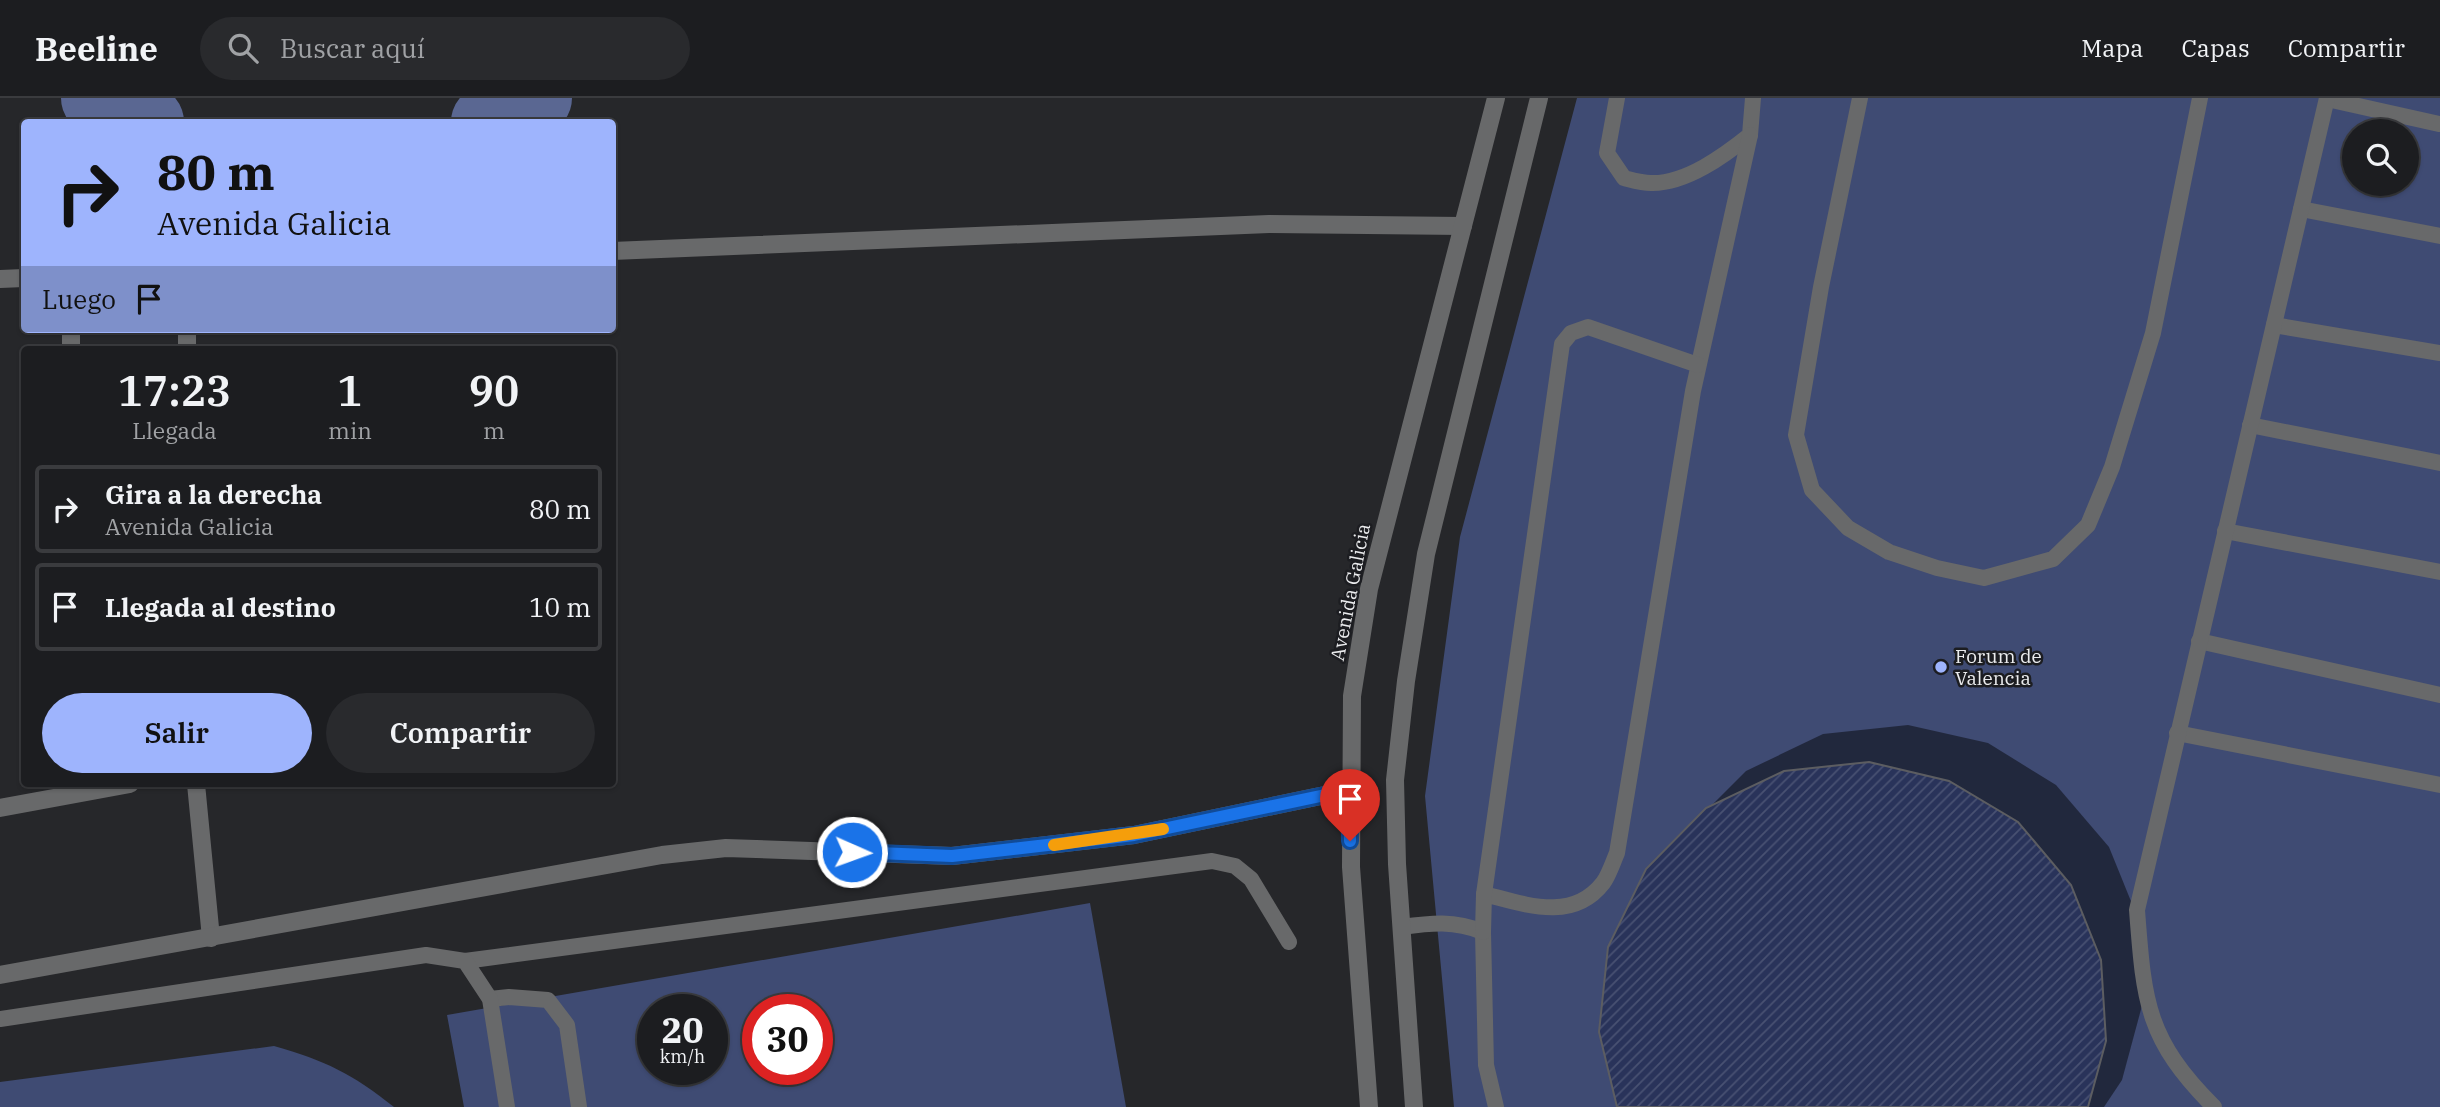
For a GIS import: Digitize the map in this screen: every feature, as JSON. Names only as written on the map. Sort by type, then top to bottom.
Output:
[{"type":"street","name":"Avenida Galicia","points":[[1369,1107],[1351,867],[1349,790],[1352,696],[1369,589],[1496,98]]},
{"type":"street","points":[[1414,1107],[1401,926],[1395,780],[1406,681],[1424,567],[1539,98]]},
{"type":"street","points":[[616,251],[1269,224],[1463,226]]},
{"type":"street","points":[[0,279],[21,278]]},
{"type":"street","points":[[196,787],[212,938]]},
{"type":"street","points":[[0,808],[87,788]]},
{"type":"street","points":[[0,975],[675,854],[726,848],[952,856],[1134,835],[1349,790]]},
{"type":"lane","points":[[1617,98],[1608,153],[1623,178],[1653,184],[1686,175],[1719,160],[1750,135]]},
{"type":"lane","points":[[1484,894],[1543,908],[1574,906],[1603,883],[1617,852],[1698,365],[1750,135],[1753,98]]},
{"type":"lane","points":[[1860,98],[1821,287],[1796,435],[1812,490],[1848,528],[1889,552],[1937,568],[1983,578],[2053,559],[2088,525],[2112,467],[2153,333],[2200,98]]},
{"type":"lane","points":[[2214,1107],[2182,1074],[2152,1023],[2142,977],[2137,910],[2177,733],[2327,98],[2439,124]]},
{"type":"lane","points":[[2301,209],[2440,236]]},
{"type":"lane","points":[[2274,325],[2440,353]]},
{"type":"lane","points":[[1496,1107],[1486,1065],[1484,894],[1562,344],[1571,333],[1588,327],[1698,365]]},
{"type":"lane","points":[[2250,425],[2440,463]]},
{"type":"lane","points":[[2225,531],[2440,572]]},
{"type":"lane","points":[[2199,641],[2440,695]]},
{"type":"lane","points":[[2177,733],[2440,785]]},
{"type":"lane","points":[[0,1018],[426,955],[465,961],[1212,861],[1235,866],[1251,879],[1289,942]]},
{"type":"lane","points":[[1401,926],[1446,922],[1463,924],[1483,932]]},
{"type":"lane","points":[[465,961],[490,999],[507,1107]]},
{"type":"lane","points":[[490,999],[509,997],[548,1000],[567,1025],[579,1107]]},
{"type":"shaded area","name":"Forum de Valencia","points":[[1577,98],[2440,98],[2440,1107],[1454,1107],[1425,796],[1460,537]]},
{"type":"shaded area","points":[[1090,903],[1126,1107],[464,1107],[447,1015]]},
{"type":"shaded area","points":[[274,1046],[337,1069],[394,1107],[0,1107],[0,1082]]},
{"type":"building","points":[[1869,762],[1949,781],[2018,822],[2071,885],[2101,960],[2106,1041],[2088,1107],[1617,1107],[1599,1032],[1608,947],[1646,869],[1706,808],[1784,771]]},
{"type":"waterway","points":[[98,98],[141,119]]},
{"type":"waterway","points":[[494,119],[535,98]]},
{"type":"slow traffic","points":[[1054,845],[1163,829]]},
{"type":"place","name":"Forum de Valencia","points":[[1941,667]]},
{"type":"route","points":[[852,852],[952,856],[1134,835],[1349,790],[1350,841]]}]
